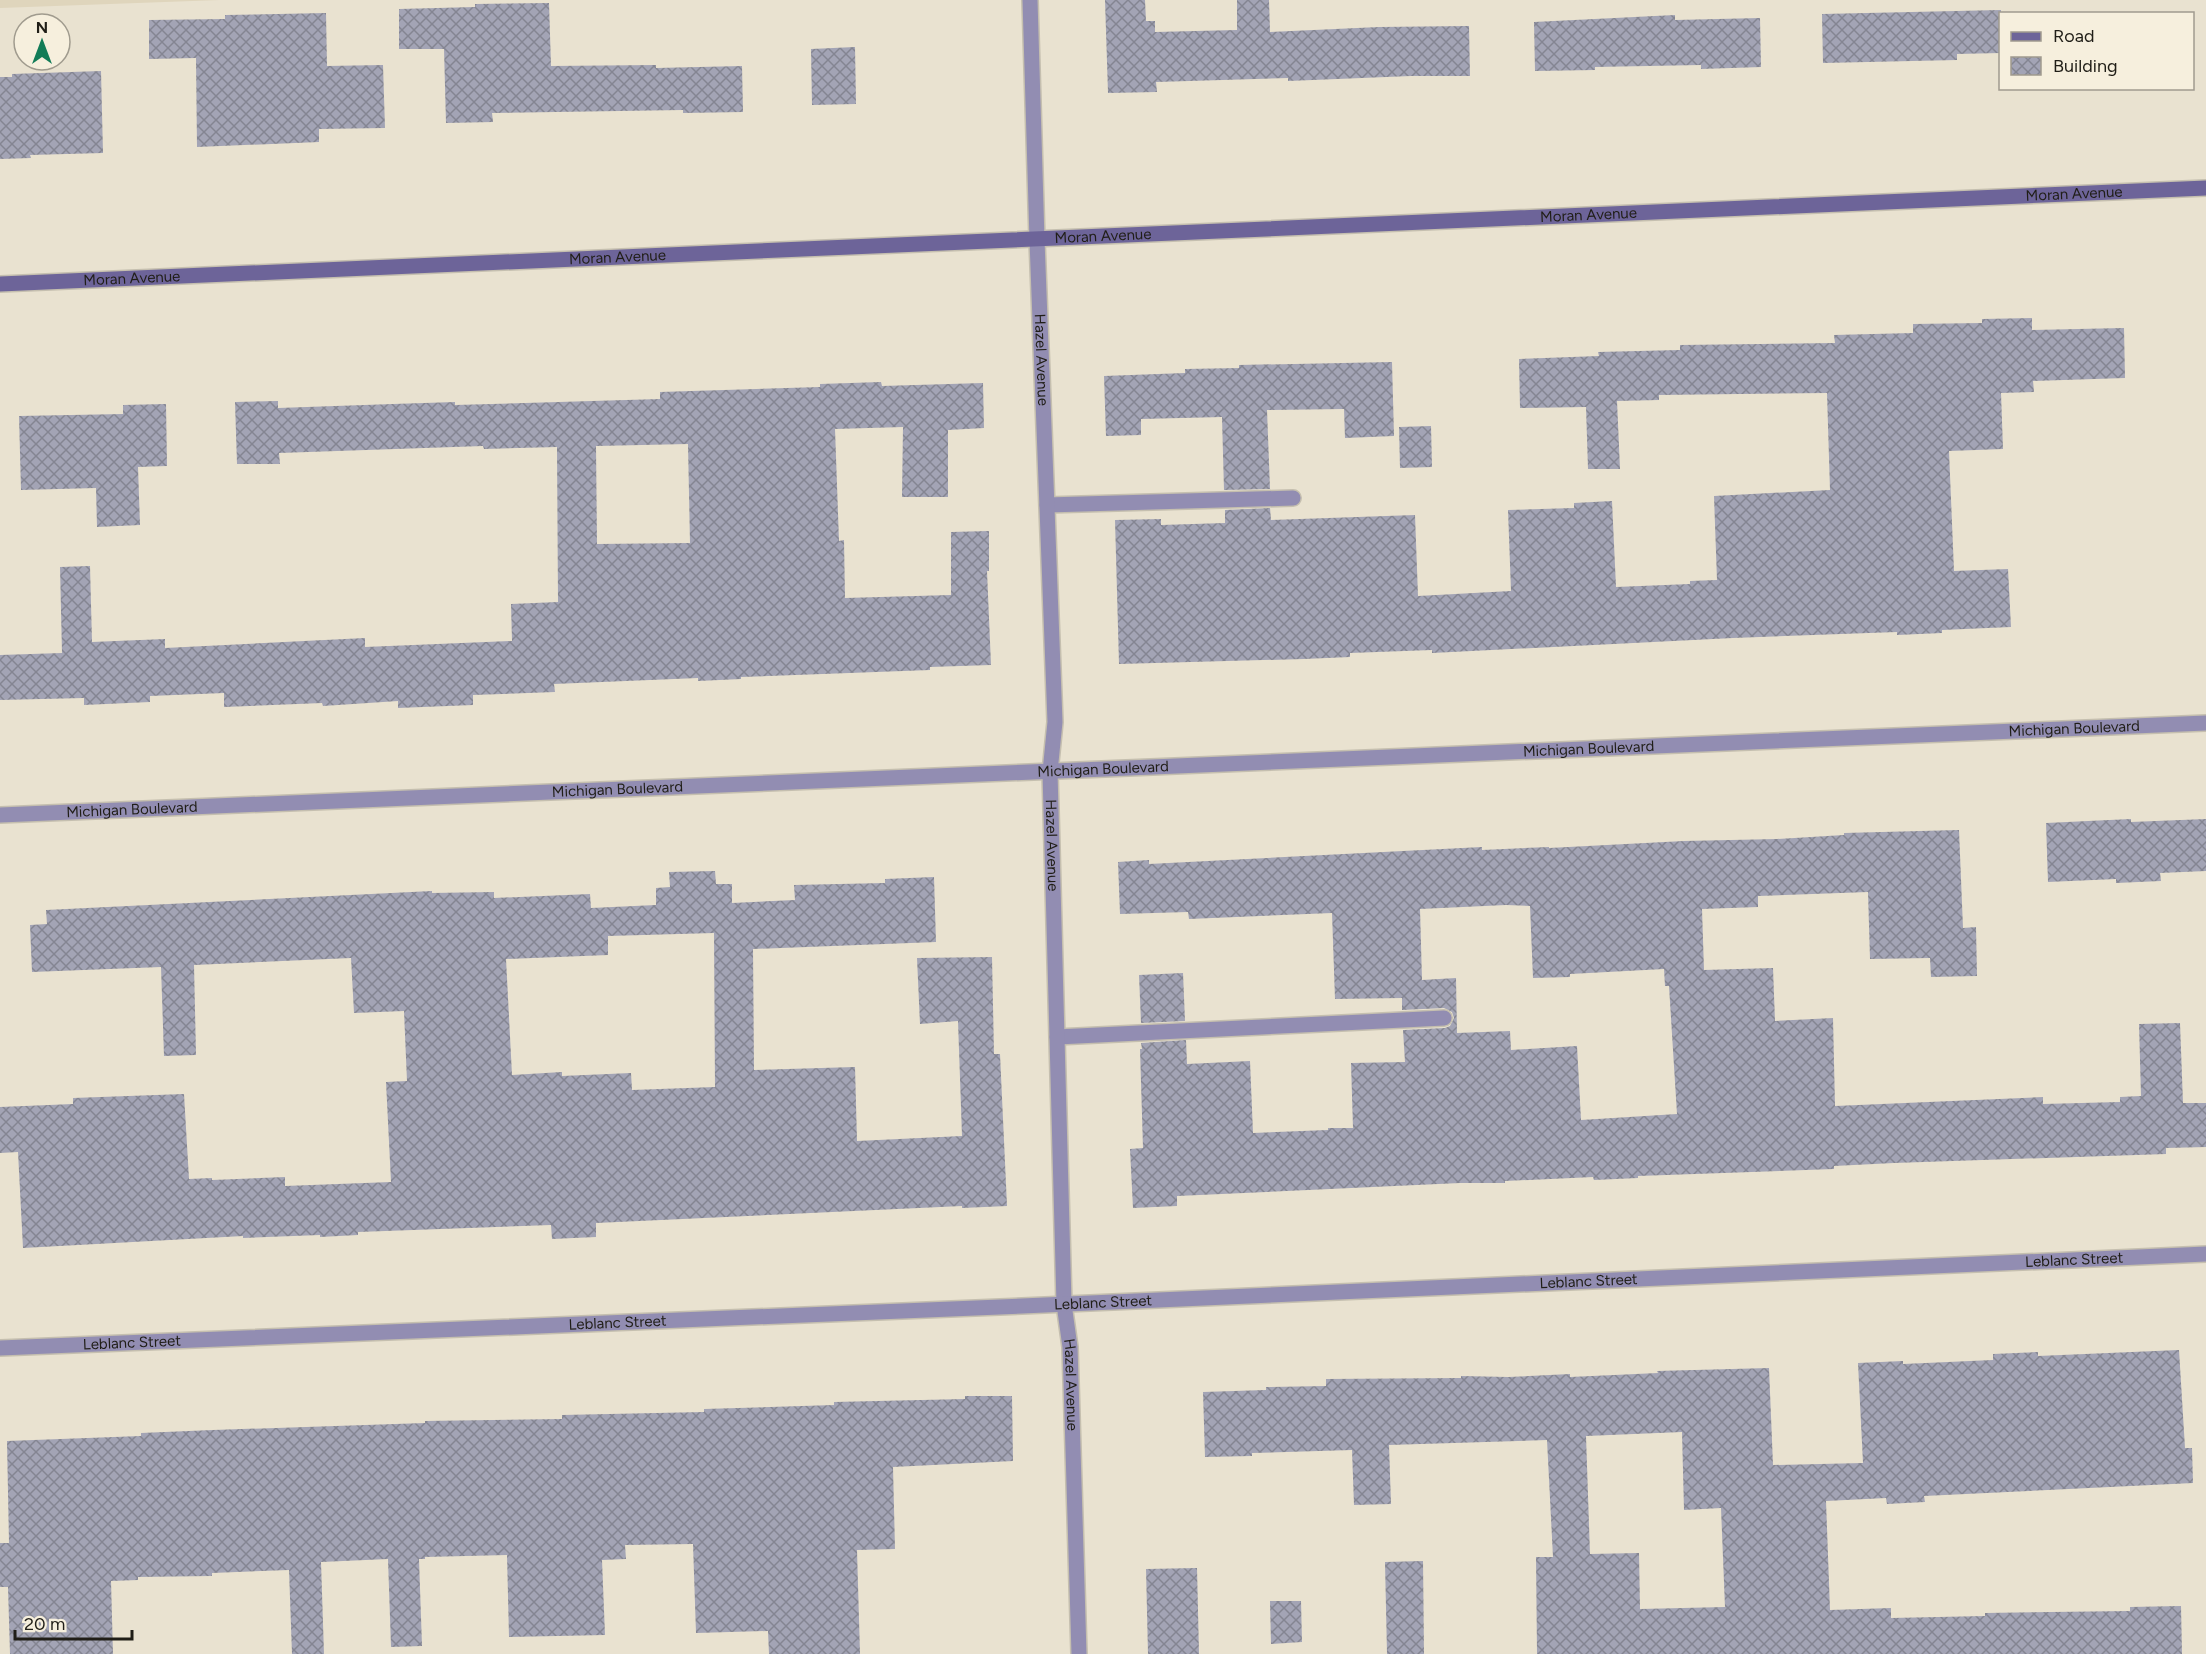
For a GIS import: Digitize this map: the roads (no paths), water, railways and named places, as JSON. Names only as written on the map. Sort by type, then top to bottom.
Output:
[{"type":"main road","name":"Moran Avenue","points":[[0,284],[2206,188]]},
{"type":"street","name":"Hazel Avenue","points":[[1030,0],[1054,722],[1050,772],[1064,1304],[1070,1347],[1079,1654]]},
{"type":"street","points":[[1047,505],[1293,498]]},
{"type":"street","name":"Michigan Boulevard","points":[[0,815],[2206,723]]},
{"type":"street","points":[[1057,1037],[1444,1018]]},
{"type":"street","name":"Leblanc Street","points":[[0,1348],[2206,1254]]}]
